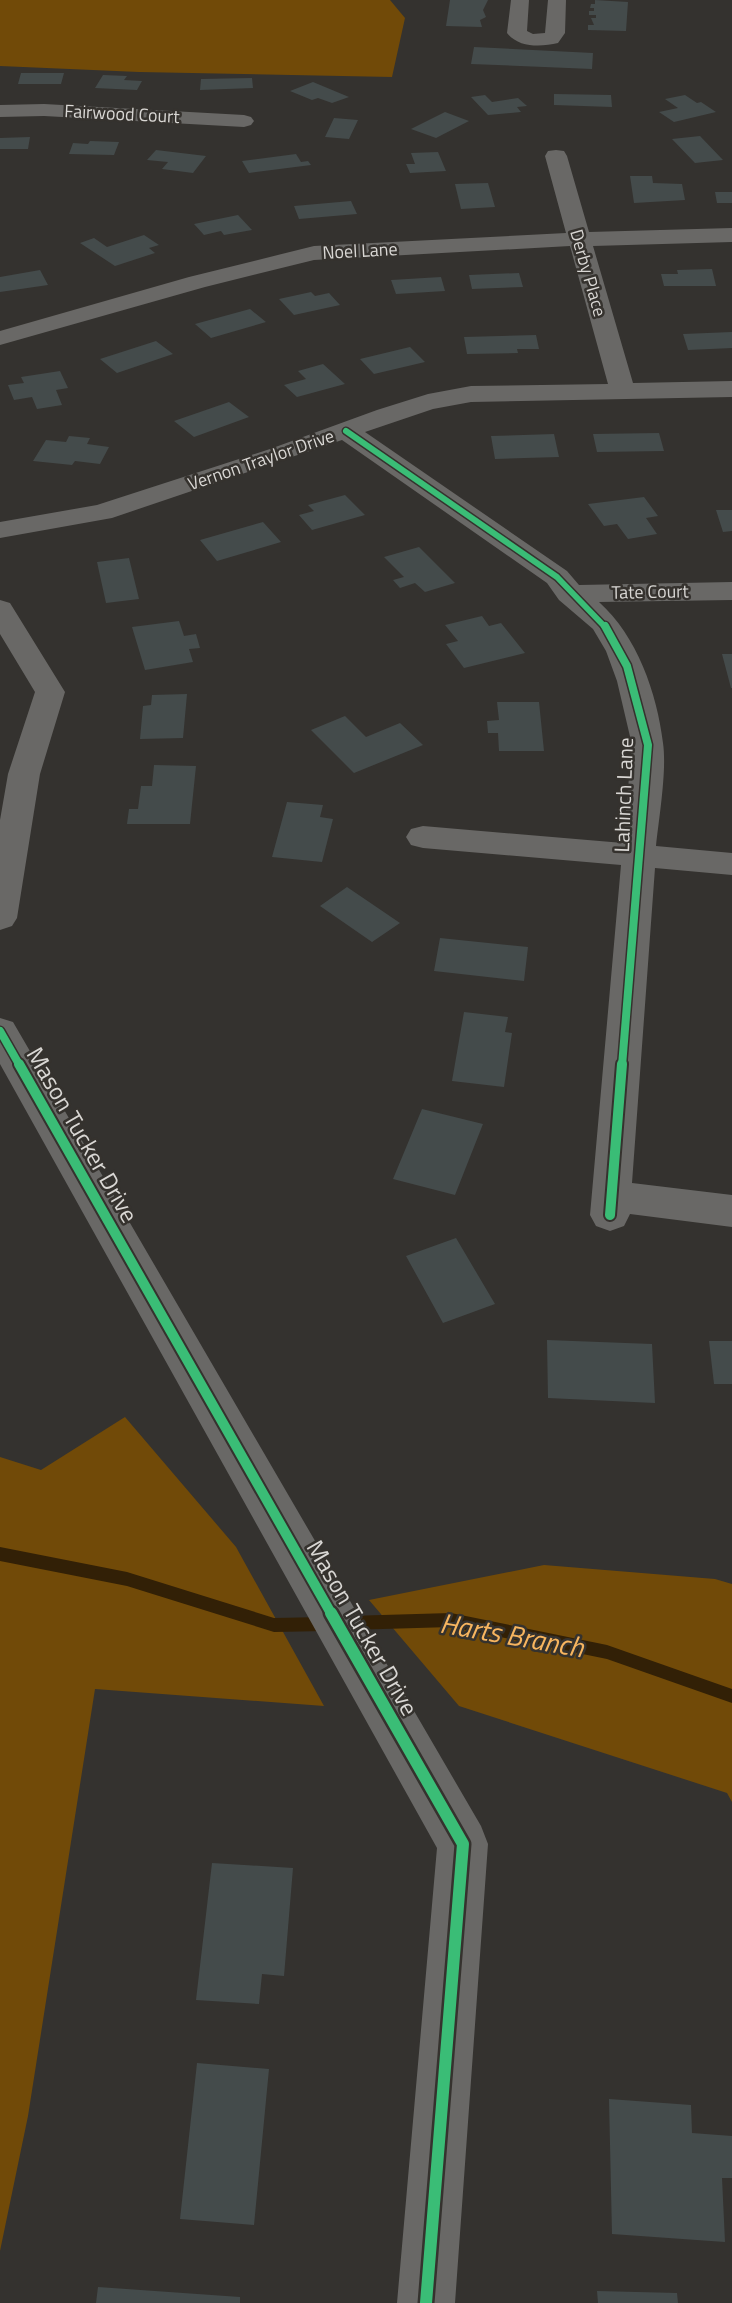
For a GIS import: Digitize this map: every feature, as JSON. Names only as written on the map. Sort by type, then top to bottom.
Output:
[{"type":"street","points":[[520,0],[517,33],[521,37],[535,40],[553,37],[557,0]]},
{"type":"street","name":"Fairwood Court","points":[[0,111],[57,111],[244,121]]},
{"type":"street","name":"Derby Place","points":[[556,156],[622,390]]},
{"type":"street","name":"Noel Lane","points":[[0,338],[197,282],[314,254],[578,239],[732,235]]},
{"type":"street","name":"Vernon Traylor Drive","points":[[0,530],[102,512],[279,455],[428,402],[471,394],[732,388]]},
{"type":"street","name":"Lahinch Lane","points":[[346,431],[557,577],[569,594],[603,624],[634,678],[648,745],[611,1206],[732,1211]]},
{"type":"street","name":"Tate Court","points":[[569,594],[732,591]]},
{"type":"street","points":[[0,609],[50,692],[23,775],[0,918]]},
{"type":"street","points":[[423,837],[639,858],[732,864]]},
{"type":"street","name":"Mason Tucker Drive","points":[[0,1031],[463,1843],[426,2303]]},
{"type":"shaded area","points":[[0,0],[390,0],[405,18],[392,77],[0,66]]},
{"type":"shaded area","points":[[125,1417],[236,1547],[324,1706],[95,1689],[28,2116],[0,2251],[0,1457],[41,1470]]},
{"type":"shaded area","points":[[544,1565],[715,1579],[732,1584],[732,1802],[727,1793],[459,1706],[369,1600]]},
{"type":"building","points":[[450,0],[488,0],[483,10],[486,17],[480,20],[482,27],[446,26]]},
{"type":"building","points":[[595,0],[628,2],[626,31],[588,30],[588,25],[594,25],[591,18],[596,18],[596,15],[589,15],[589,11],[594,11],[594,8],[590,8],[591,4],[595,4]]},
{"type":"building","points":[[474,47],[593,53],[592,69],[471,64]]},
{"type":"building","points":[[21,73],[64,73],[61,84],[18,84]]},
{"type":"building","points":[[103,75],[127,76],[124,80],[142,81],[137,90],[95,88]]},
{"type":"building","points":[[252,78],[253,88],[200,90],[201,79]]},
{"type":"building","points":[[313,82],[349,97],[332,103],[318,98],[312,100],[290,91]]},
{"type":"building","points":[[554,94],[611,95],[612,107],[554,105]]},
{"type":"building","points":[[485,95],[492,102],[518,98],[527,106],[517,107],[521,112],[488,115],[471,97]]},
{"type":"building","points":[[685,95],[716,112],[674,122],[659,112],[678,108],[665,99]]},
{"type":"building","points":[[445,112],[469,121],[436,138],[411,129]]},
{"type":"building","points":[[334,118],[358,120],[349,139],[325,137]]},
{"type":"building","points":[[700,136],[723,160],[695,163],[672,139]]},
{"type":"building","points":[[30,137],[28,149],[0,149],[0,138]]},
{"type":"building","points":[[90,141],[119,142],[114,155],[69,154],[73,143],[88,144]]},
{"type":"building","points":[[156,150],[206,156],[193,173],[162,169],[168,162],[147,160]]},
{"type":"building","points":[[438,152],[446,171],[410,173],[406,164],[415,164],[411,153]]},
{"type":"building","points":[[296,154],[301,162],[308,161],[311,165],[249,173],[242,161]]},
{"type":"building","points":[[630,176],[652,176],[653,183],[682,184],[685,200],[634,203]]},
{"type":"building","points":[[488,183],[495,207],[461,209],[455,184]]},
{"type":"building","points":[[715,192],[732,192],[732,203],[717,203]]},
{"type":"building","points":[[351,201],[357,214],[299,219],[294,206]]},
{"type":"building","points":[[238,215],[252,230],[224,235],[221,231],[204,235],[194,224]]},
{"type":"building","points":[[144,235],[159,245],[149,248],[155,253],[115,266],[80,243],[94,238],[107,247]]},
{"type":"building","points":[[712,269],[716,286],[664,286],[661,274],[678,274],[677,270]]},
{"type":"building","points":[[40,270],[48,285],[0,292],[0,277]]},
{"type":"building","points":[[519,273],[523,287],[472,289],[469,275]]},
{"type":"building","points":[[441,277],[445,291],[396,294],[391,280]]},
{"type":"building","points":[[311,292],[315,296],[329,293],[340,305],[294,315],[279,299]]},
{"type":"building","points":[[250,309],[266,322],[211,338],[195,324]]},
{"type":"building","points":[[732,332],[732,348],[688,350],[683,334]]},
{"type":"building","points":[[536,335],[539,349],[517,349],[518,353],[467,354],[464,337]]},
{"type":"building","points":[[156,341],[173,354],[117,373],[100,359]]},
{"type":"building","points":[[410,347],[425,362],[374,374],[360,359]]},
{"type":"building","points":[[323,364],[345,384],[297,397],[284,385],[306,379],[298,371]]},
{"type":"building","points":[[60,371],[68,388],[56,390],[62,405],[37,409],[32,397],[14,400],[8,385],[24,383],[21,377]]},
{"type":"building","points":[[229,402],[249,417],[194,437],[174,421]]},
{"type":"building","points":[[659,433],[664,451],[597,452],[593,434]]},
{"type":"building","points":[[554,434],[559,457],[495,459],[491,436]]},
{"type":"building","points":[[69,436],[90,438],[87,444],[109,447],[100,464],[75,461],[72,465],[33,461],[46,440],[66,442]]},
{"type":"building","points":[[345,495],[365,515],[312,530],[299,515],[314,511],[308,505]]},
{"type":"building","points":[[644,497],[658,516],[646,518],[657,534],[628,539],[617,524],[604,526],[588,504]]},
{"type":"building","points":[[716,510],[732,510],[732,531],[723,532]]},
{"type":"building","points":[[263,522],[281,542],[217,561],[200,540]]},
{"type":"building","points":[[419,547],[455,583],[425,592],[415,583],[400,588],[393,580],[404,577],[384,557]]},
{"type":"building","points":[[129,558],[139,599],[106,603],[97,562]]},
{"type":"building","points":[[482,616],[489,626],[501,623],[525,653],[464,668],[446,644],[458,641],[445,625]]},
{"type":"building","points":[[179,621],[184,636],[196,634],[200,648],[189,649],[193,662],[145,670],[132,627]]},
{"type":"building","points":[[722,654],[732,654],[732,688],[731,688]]},
{"type":"building","points":[[187,694],[183,738],[140,739],[143,706],[151,705],[152,695]]},
{"type":"building","points":[[497,702],[539,702],[544,751],[499,751],[498,733],[488,733],[487,721],[499,720]]},
{"type":"building","points":[[345,716],[366,737],[400,723],[423,745],[354,773],[311,730]]},
{"type":"building","points":[[154,765],[196,766],[190,824],[127,824],[129,809],[138,809],[141,786],[152,786]]},
{"type":"building","points":[[287,802],[323,805],[320,817],[333,819],[322,862],[272,857]]},
{"type":"building","points":[[347,887],[400,923],[372,942],[320,906]]},
{"type":"building","points":[[440,938],[528,947],[524,981],[434,971]]},
{"type":"building","points":[[464,1012],[508,1017],[505,1032],[512,1033],[504,1087],[452,1081]]},
{"type":"building","points":[[422,1109],[483,1124],[455,1195],[393,1179]]},
{"type":"building","points":[[456,1238],[495,1304],[443,1323],[406,1256]]},
{"type":"building","points":[[547,1340],[652,1344],[655,1403],[548,1398]]},
{"type":"building","points":[[709,1341],[732,1341],[732,1384],[714,1384]]},
{"type":"building","points":[[212,1863],[293,1868],[284,1976],[262,1974],[259,2004],[196,2000]]},
{"type":"building","points":[[197,2063],[269,2069],[254,2225],[180,2219]]},
{"type":"building","points":[[609,2099],[691,2105],[692,2133],[732,2136],[732,2178],[722,2178],[725,2242],[612,2234]]},
{"type":"building","points":[[98,2287],[240,2297],[240,2303],[96,2303]]},
{"type":"building","points":[[597,2291],[677,2293],[678,2303],[598,2303]]},
{"type":"waterway","name":"Harts Branch","points":[[0,1554],[127,1579],[274,1625],[326,1624]]},
{"type":"waterway","name":"Harts Branch","points":[[348,1623],[451,1620],[607,1652],[732,1696]]},
{"type":"cycle path","points":[[346,431],[557,577],[603,623],[621,651],[633,681],[648,745],[610,1215]]},
{"type":"cycle path","points":[[0,1031],[463,1844],[426,2303]]}]
